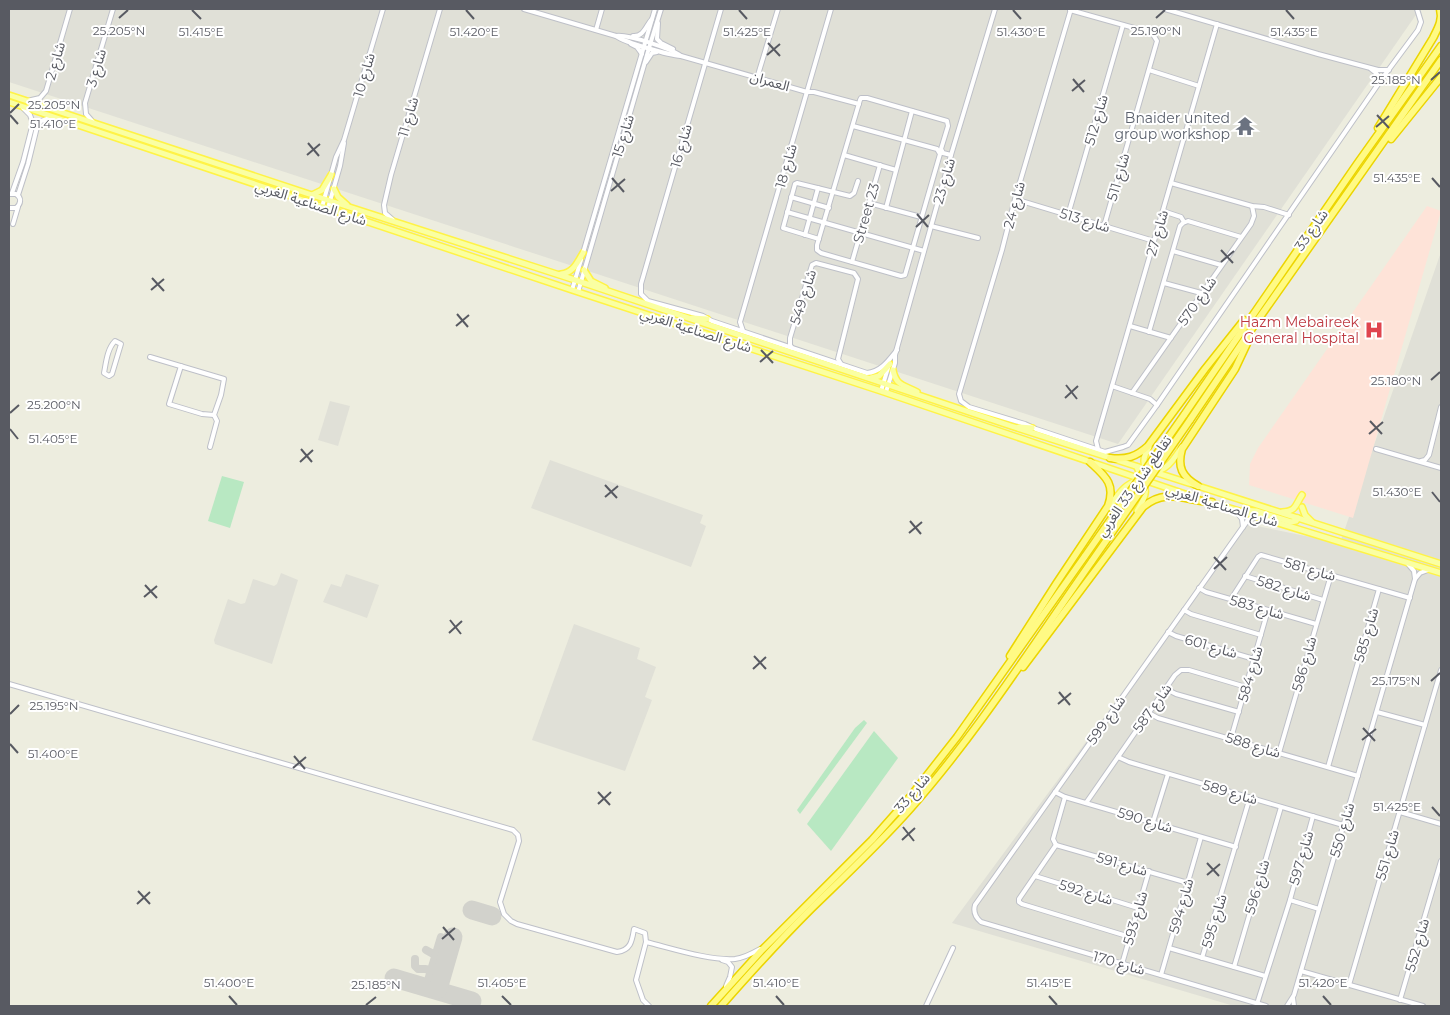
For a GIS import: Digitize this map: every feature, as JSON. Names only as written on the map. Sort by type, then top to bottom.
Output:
[{"type":"highway","points":[[1364,153],[1433,38],[1440,23],[1440,9]]},
{"type":"highway","name":"شارع 33","points":[[1184,415],[1364,153],[1441,46]]},
{"type":"highway","name":"شارع 33","points":[[1190,420],[1255,324],[1441,60]]},
{"type":"highway","points":[[1372,160],[1441,77]]},
{"type":"highway","points":[[1110,458],[1122,459],[1132,457],[1151,442],[1209,364],[1259,305]]},
{"type":"highway","points":[[1198,486],[1187,479],[1181,469],[1180,456],[1185,443],[1235,369],[1246,348],[1255,324]]},
{"type":"highway","name":"تقاطع شارع 33 الغربي","points":[[1085,556],[1184,415]]},
{"type":"highway","name":"تقاطع شارع 33 الغربي","points":[[1092,561],[1190,420]]},
{"type":"highway","points":[[1003,673],[1015,647],[1063,572],[1100,519],[1110,500],[1110,487],[1105,476],[1090,462]]},
{"type":"highway","points":[[993,702],[1017,674],[1146,504],[1164,496],[1212,502]]},
{"type":"highway","name":"شارع 33","points":[[719,1003],[778,934],[858,854],[904,804],[940,760],[1085,556]]},
{"type":"highway","name":"شارع 33","points":[[711,1006],[719,1003],[855,868],[910,809],[948,763],[993,702],[1092,561]]},
{"type":"main road","name":"شارع الصناعية الغربي","points":[[9,95],[578,281],[1011,426],[1279,512],[1295,522],[1441,573]]},
{"type":"main road","name":"شارع الصناعية الغربي","points":[[9,102],[883,392],[1157,485],[1261,517],[1314,524],[1441,564]]},
{"type":"main road","points":[[312,195],[322,190],[331,175]]},
{"type":"main road","points":[[334,189],[338,197],[350,207]]},
{"type":"main road","points":[[557,275],[570,272],[583,253]]},
{"type":"main road","points":[[584,270],[591,281],[616,295]]},
{"type":"main road","points":[[686,318],[707,318]]},
{"type":"main road","points":[[866,378],[879,376],[890,364]]},
{"type":"main road","points":[[893,370],[898,383],[926,397]]},
{"type":"main road","points":[[1011,426],[1032,428]]},
{"type":"main road","points":[[1151,442],[1145,454],[1144,466],[1149,470],[1157,472],[1167,466],[1185,443]]},
{"type":"main road","points":[[1125,530],[1145,497],[1146,490],[1139,478],[1137,467]]},
{"type":"main road","points":[[1100,519],[1124,487],[1149,470]]},
{"type":"main road","points":[[1149,470],[1151,478],[1157,485]]},
{"type":"main road","points":[[1139,478],[1151,478],[1158,474]]},
{"type":"main road","points":[[1279,512],[1294,509],[1302,495]]},
{"type":"main road","points":[[1302,507],[1304,515],[1314,524]]},
{"type":"main road","points":[[1238,510],[1252,510],[1295,522]]},
{"type":"street","name":"شارع 2","points":[[27,101],[40,98],[44,94],[70,9]]},
{"type":"street","name":"شارع 3","points":[[95,123],[86,114],[85,103],[113,9]]},
{"type":"street","name":"شارع 10","points":[[327,200],[334,189],[344,140],[383,9]]},
{"type":"street","name":"شارع 11","points":[[395,222],[384,211],[385,200],[440,9]]},
{"type":"street","name":"العمران","points":[[524,9],[757,78],[859,104]]},
{"type":"street","points":[[546,16],[548,9]]},
{"type":"street","points":[[596,30],[602,9]]},
{"type":"street","name":"شارع 15","points":[[578,281],[584,270],[645,63],[655,9]]},
{"type":"street","name":"شارع 15","points":[[575,291],[583,253],[625,108],[642,54],[658,21],[661,9]]},
{"type":"street","name":"شارع 16","points":[[641,284],[720,9]]},
{"type":"street","points":[[757,78],[778,9]]},
{"type":"street","name":"شارع 18","points":[[740,322],[831,9]]},
{"type":"street","name":"شارع 23","points":[[883,392],[890,364],[897,350],[951,155],[995,9]]},
{"type":"street","points":[[1165,9],[1364,66],[1389,70]]},
{"type":"street","points":[[1032,428],[1108,452],[1126,446],[1157,405],[1421,24],[1417,9]]},
{"type":"street","name":"شارع 511","points":[[1070,10],[1152,33],[1157,41],[1104,226]]},
{"type":"street","name":"شارع 24","points":[[1032,428],[969,406],[961,401],[959,394],[1070,10]]},
{"type":"street","points":[[642,54],[637,47],[623,41],[619,36],[624,34],[635,37],[639,36],[652,19]]},
{"type":"street","points":[[658,21],[658,41],[676,54]]},
{"type":"street","name":"شارع 27","points":[[1098,450],[1096,441],[1217,24]]},
{"type":"street","name":"شارع 512","points":[[1068,215],[1123,25]]},
{"type":"street","points":[[1433,38],[1441,27]]},
{"type":"street","points":[[645,63],[652,53],[655,52],[676,54]]},
{"type":"street","points":[[1364,66],[1376,73],[1381,80]]},
{"type":"street","points":[[1149,70],[1199,86]]},
{"type":"street","points":[[853,126],[937,149],[940,153],[906,274],[902,276],[821,253],[817,248],[818,239],[861,98],[867,98],[948,122],[941,149],[943,152],[951,155]]},
{"type":"street","points":[[12,224],[20,201],[18,195],[33,120],[19,105]]},
{"type":"street","points":[[886,208],[912,111]]},
{"type":"street","points":[[18,195],[10,193],[25,163],[38,124],[55,117]]},
{"type":"street","name":"شارع 10","points":[[325,208],[336,157],[344,140]]},
{"type":"street","points":[[844,155],[896,170]]},
{"type":"street","name":"Street 23","points":[[852,262],[880,165]]},
{"type":"street","points":[[818,239],[783,228],[795,185],[797,183],[851,196],[854,194],[858,181]]},
{"type":"street","points":[[1171,183],[1289,215]]},
{"type":"street","points":[[806,235],[818,188]]},
{"type":"street","points":[[791,197],[828,208]]},
{"type":"street","name":"شارع 513","points":[[1015,199],[1154,241]]},
{"type":"street","points":[[869,203],[921,217]]},
{"type":"street","points":[[9,208],[18,206]]},
{"type":"street","name":"شارع 570","points":[[1132,393],[1253,220],[1252,206]]},
{"type":"street","points":[[9,208],[14,215]]},
{"type":"street","points":[[1163,211],[1181,217],[1184,222]]},
{"type":"street","points":[[787,212],[924,251]]},
{"type":"street","points":[[1150,332],[1180,226],[1188,221],[1241,237]]},
{"type":"street","points":[[931,226],[978,238]]},
{"type":"street","points":[[1173,251],[1221,265]]},
{"type":"street","name":"شارع 549","points":[[792,348],[790,338],[812,265],[816,263],[854,273],[858,279],[838,359],[841,364]]},
{"type":"street","points":[[1164,283],[1201,294]]},
{"type":"street","name":"شارع الصناعية الغربي","points":[[641,284],[641,292],[646,299],[867,373],[874,372],[883,366],[897,350]]},
{"type":"street","points":[[732,328],[740,322]]},
{"type":"street","points":[[740,322],[744,332]]},
{"type":"street","points":[[1130,326],[1171,338]]},
{"type":"street","name":"شارع 549","points":[[782,345],[790,338]]},
{"type":"street","points":[[115,341],[121,344],[112,374],[109,376],[104,373],[107,355],[112,343],[115,341]]},
{"type":"street","points":[[831,361],[839,355]]},
{"type":"street","name":"شارع 23","points":[[885,384],[893,370],[895,355]]},
{"type":"street","points":[[150,356],[224,379],[214,415],[217,421],[210,447]]},
{"type":"street","points":[[181,366],[169,404],[202,414],[214,415]]},
{"type":"street","points":[[1112,386],[1150,400],[1157,405]]},
{"type":"street","points":[[1419,461],[1425,460],[1429,455],[1441,407]]},
{"type":"street","points":[[1089,446],[1096,441]]},
{"type":"street","points":[[1376,449],[1439,467]]},
{"type":"street","points":[[1429,455],[1431,462],[1439,467]]},
{"type":"street","points":[[1232,508],[1241,516],[1243,527]]},
{"type":"street","name":"شارع 599","points":[[975,914],[975,905],[1199,588],[1248,520],[1261,517]]},
{"type":"street","name":"شارع 581","points":[[1231,599],[1260,555],[1410,598]]},
{"type":"street","points":[[1406,562],[1414,571],[1416,579]]},
{"type":"street","points":[[1416,579],[1420,573],[1430,569]]},
{"type":"street","name":"شارع 586","points":[[1279,753],[1331,575]]},
{"type":"street","name":"شارع 582","points":[[1246,576],[1323,600]]},
{"type":"street","name":"شارع 550","points":[[1287,1006],[1294,995],[1416,579]]},
{"type":"street","name":"شارع 583","points":[[1199,588],[1206,592],[1316,624]]},
{"type":"street","name":"شارع 585","points":[[1328,767],[1379,589]]},
{"type":"street","points":[[1184,610],[1191,614],[1261,636]]},
{"type":"street","name":"شارع 584","points":[[1231,738],[1268,610]]},
{"type":"street","name":"شارع 601","points":[[1168,632],[1254,659]]},
{"type":"street","name":"شارع 587","points":[[1086,803],[1178,672],[1185,669],[1246,687]]},
{"type":"street","name":"شارع 551","points":[[1349,985],[1441,670]]},
{"type":"street","points":[[9,684],[513,830],[518,835],[519,841],[500,902],[504,914],[508,919],[517,924],[613,951],[622,951],[629,947],[634,929],[645,933],[646,942],[636,980],[643,1000],[649,1006]]},
{"type":"street","points":[[1166,689],[1176,694],[1239,712]]},
{"type":"street","points":[[1377,712],[1425,725]]},
{"type":"street","name":"شارع 588","points":[[1149,713],[1158,718],[1358,776]]},
{"type":"street","name":"شارع 589","points":[[1118,757],[1168,774],[1343,825]]},
{"type":"street","points":[[1153,822],[1168,774]]},
{"type":"street","name":"شارع 590","points":[[1055,792],[1065,797],[1236,847]]},
{"type":"street","points":[[1065,797],[1052,839],[1056,844],[1019,899],[1020,902],[1130,937]]},
{"type":"street","name":"شارع 595","points":[[1202,958],[1250,797]]},
{"type":"street","name":"شارع 596","points":[[1234,966],[1280,807]]},
{"type":"street","points":[[1400,812],[1441,824]]},
{"type":"street","name":"شارع 597","points":[[1257,1004],[1290,900],[1313,816]]},
{"type":"street","name":"شارع 594","points":[[1161,975],[1201,837]]},
{"type":"street","name":"شارع 591","points":[[1056,844],[1188,883]]},
{"type":"street","name":"شارع 552","points":[[1400,1000],[1441,861]]},
{"type":"street","name":"شارع 593","points":[[1122,964],[1149,871]]},
{"type":"street","name":"شارع 592","points":[[1035,876],[1138,908]]},
{"type":"street","name":"شارع 597","points":[[1290,900],[1319,909]]},
{"type":"street","name":"شارع 170","points":[[975,914],[981,922],[1266,1006]]},
{"type":"street","points":[[713,958],[733,959],[744,956],[760,949],[778,934]]},
{"type":"street","points":[[646,942],[728,962],[732,969],[728,984],[719,1003]]},
{"type":"street","points":[[926,1006],[953,948]]},
{"type":"street","points":[[1169,948],[1265,976]]},
{"type":"street","points":[[1301,971],[1424,1006]]},
{"type":"street","name":"شارع 550","points":[[1294,995],[1294,1006]]},
{"type":"shaded area","points":[[9,9],[1420,9],[1118,444],[9,82]]},
{"type":"shaded area","name":"Hazm Mebaireek General Hospital","points":[[1427,206],[1441,211],[1353,518],[1249,485],[1250,464],[1258,448]]},
{"type":"shaded area","points":[[1441,252],[1441,1006],[1234,1006],[952,923],[1247,524],[1340,543]]},
{"type":"shaded area","points":[[330,401],[350,406],[338,446],[318,440]]},
{"type":"shaded area","points":[[550,460],[703,515],[700,523],[706,526],[691,567],[531,508]]},
{"type":"shaded area","points":[[281,573],[298,580],[272,664],[215,644],[214,640],[228,599],[241,604],[245,603],[253,579],[274,586],[277,584]]},
{"type":"shaded area","points":[[346,574],[379,585],[367,618],[323,602],[331,584],[341,587]]},
{"type":"shaded area","points":[[574,624],[640,648],[637,659],[656,667],[645,697],[652,700],[625,771],[532,740]]},
{"type":"green space","points":[[222,476],[244,482],[230,528],[208,521]]},
{"type":"green space","points":[[864,720],[867,723],[800,814],[797,810],[855,728]]},
{"type":"green space","points":[[874,731],[898,758],[831,851],[807,824]]},
{"type":"taxiway","points":[[426,987],[441,937]]},
{"type":"taxiway","points":[[426,950],[435,955]]},
{"type":"taxiway","points":[[415,959],[415,966],[418,969],[431,970]]},
{"type":"runway","points":[[472,910],[492,916]]},
{"type":"runway","points":[[438,989],[453,937]]},
{"type":"runway","points":[[394,978],[472,1001]]},
{"type":"place","name":"Bnaider united group workshop","points":[[1245,126]]},
{"type":"place","name":"Hazm Mebaireek General Hospital","points":[[1374,330]]}]
